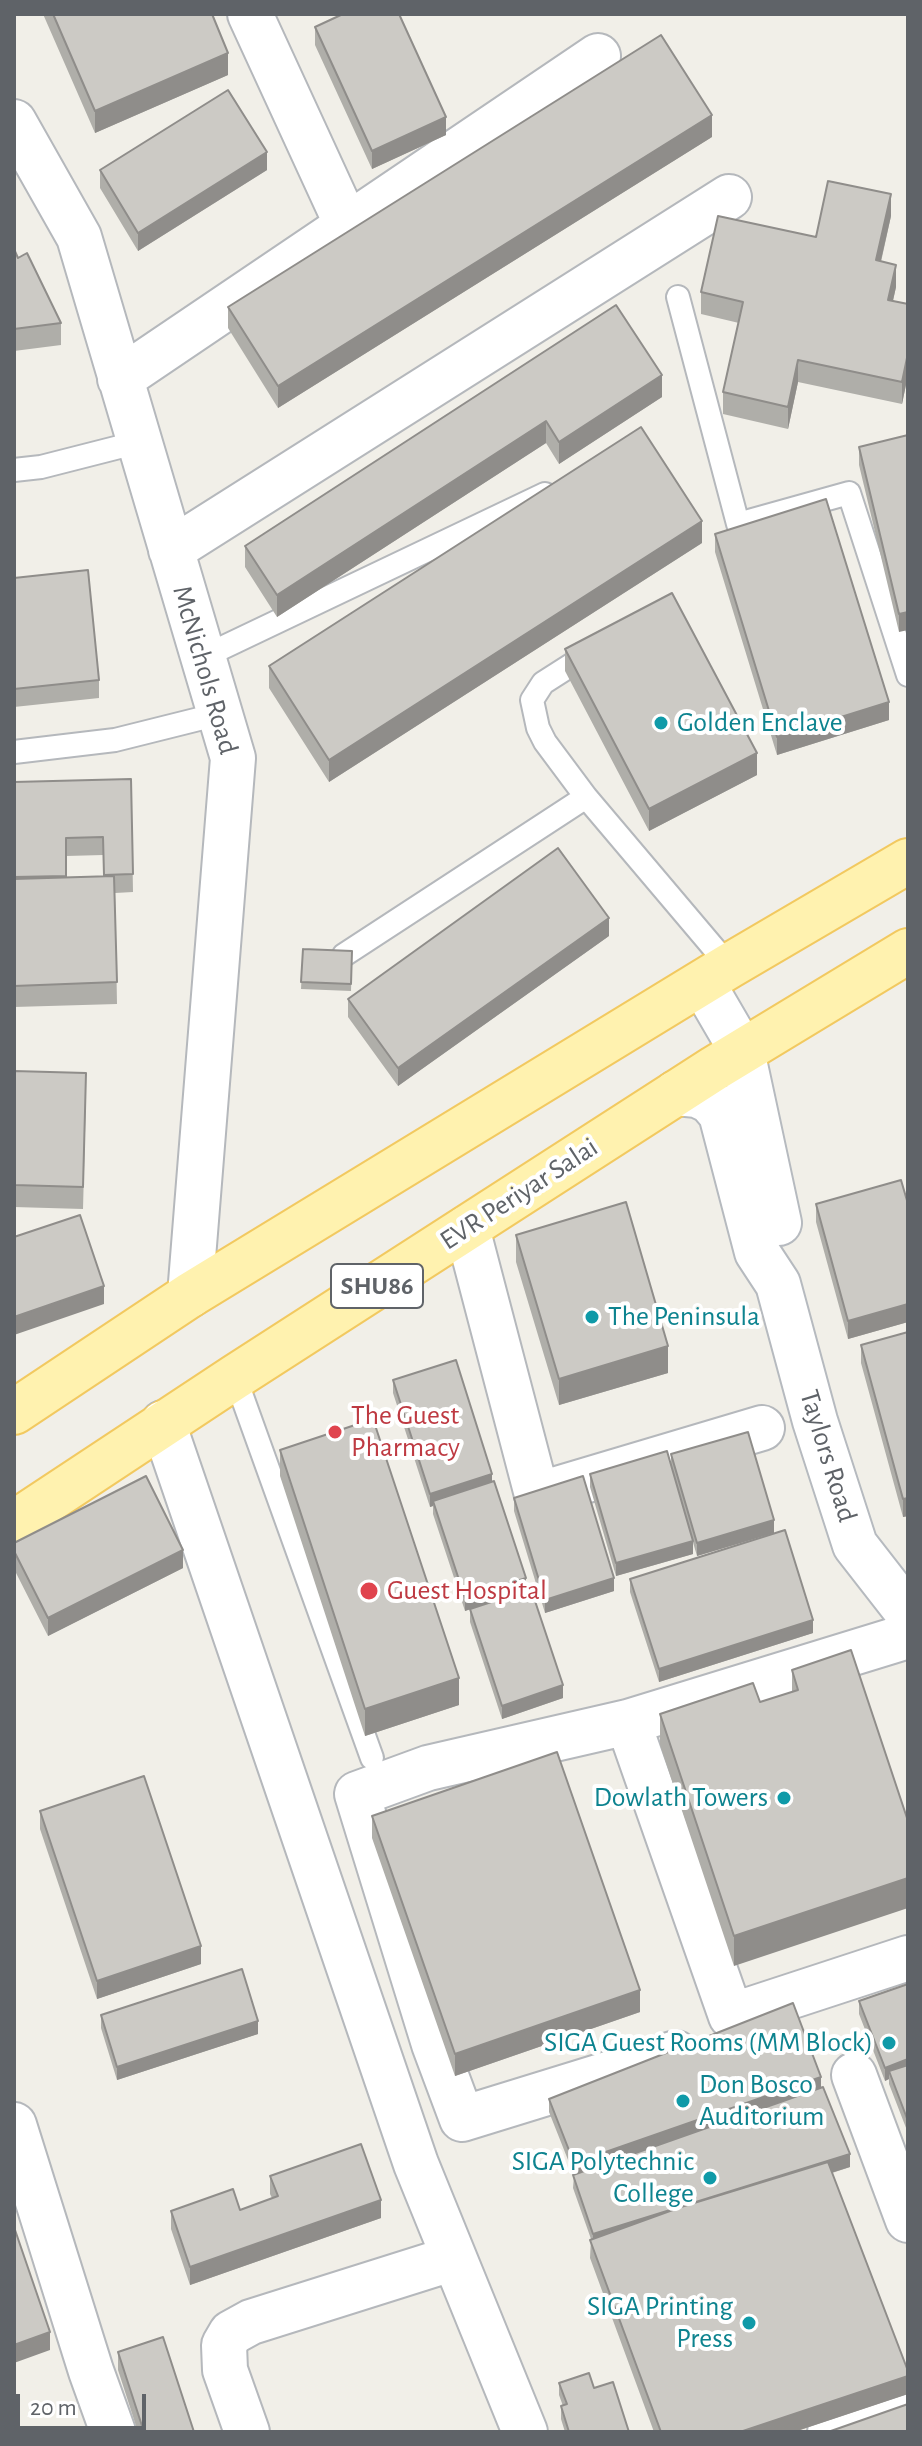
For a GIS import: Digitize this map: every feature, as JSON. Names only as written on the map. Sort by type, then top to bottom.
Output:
[{"type":"main road","points":[[14,1412],[190,1295],[908,861]]},
{"type":"main road","name":"EVR Periyar Salai","points":[[14,1523],[163,1423],[676,1093],[908,951]]},
{"type":"street","points":[[250,14],[347,225]]},
{"type":"street","points":[[120,379],[598,56]]},
{"type":"street","name":"McNichols Road","points":[[14,122],[79,237],[233,758],[190,1295]]},
{"type":"street","points":[[171,550],[729,197]]},
{"type":"street","name":"Taylors Road","points":[[716,975],[742,1051],[784,1246],[778,1284]]},
{"type":"street","name":"Taylors Road","points":[[676,1093],[697,1095],[710,1101],[721,1114],[757,1252],[778,1284],[815,1421],[855,1545],[908,1613]]},
{"type":"street","points":[[467,1228],[537,1495],[762,1428]]},
{"type":"street","points":[[163,1423],[406,2134],[525,2432]]},
{"type":"street","points":[[676,2053],[462,2119],[434,2044],[357,1794],[428,1768],[628,1722],[908,1636]]},
{"type":"street","points":[[628,1722],[731,2016],[908,1958]]},
{"type":"street","points":[[854,2075],[905,2203]]},
{"type":"street","points":[[14,2125],[113,2432]]},
{"type":"street","points":[[247,2432],[225,2370],[224,2345],[231,2333],[251,2322],[454,2258]]},
{"type":"street","points":[[830,2432],[908,2402]]},
{"type":"lane","points":[[678,297],[738,524],[849,493],[908,675]]},
{"type":"lane","points":[[14,470],[41,467],[139,442]]},
{"type":"lane","points":[[203,657],[564,485]]},
{"type":"lane","points":[[609,641],[543,683],[532,700],[538,728],[545,742],[716,975]]},
{"type":"lane","points":[[14,752],[115,740],[219,714]]},
{"type":"lane","points":[[344,955],[586,797]]},
{"type":"lane","points":[[235,1377],[372,1758]]},
{"type":"building","points":[[53,14],[212,14],[228,53],[95,111]]},
{"type":"building","points":[[343,14],[399,14],[446,117],[372,151],[315,27]]},
{"type":"building","points":[[661,35],[712,115],[278,386],[228,307]]},
{"type":"building","points":[[228,90],[267,152],[138,233],[100,170]]},
{"type":"building","points":[[828,181],[891,194],[876,260],[896,265],[888,300],[908,304],[908,353],[902,382],[798,360],[788,407],[723,392],[743,302],[701,292],[718,216],[816,237]]},
{"type":"building","points":[[14,249],[18,258],[27,253],[61,323],[14,329]]},
{"type":"building","points":[[616,305],[662,375],[559,442],[546,421],[277,595],[245,546]]},
{"type":"building","points":[[641,427],[702,521],[329,760],[269,666]]},
{"type":"building","points":[[908,435],[908,612],[899,614],[859,447]]},
{"type":"building","points":[[826,499],[889,702],[777,737],[715,534]]},
{"type":"building","points":[[88,570],[99,680],[14,689],[14,578]]},
{"type":"building","name":"Golden Enclave","points":[[672,593],[757,753],[649,809],[565,649]]},
{"type":"building","points":[[131,779],[133,874],[104,875],[103,837],[66,838],[66,876],[14,877],[14,782]]},
{"type":"building","points":[[558,848],[609,918],[398,1068],[348,999]]},
{"type":"building","points":[[114,876],[117,982],[14,986],[14,879]]},
{"type":"building","points":[[303,949],[352,951],[351,984],[301,982]]},
{"type":"building","points":[[14,1071],[86,1073],[83,1187],[14,1185]]},
{"type":"building","points":[[901,1180],[908,1204],[908,1304],[848,1321],[816,1204]]},
{"type":"building","name":"The Peninsula","points":[[626,1202],[668,1346],[559,1379],[516,1235]]},
{"type":"building","points":[[80,1215],[104,1286],[14,1317],[14,1237]]},
{"type":"building","points":[[908,1332],[908,1498],[903,1499],[861,1345]]},
{"type":"building","points":[[456,1360],[492,1474],[430,1494],[393,1380]]},
{"type":"building","name":"Guest Hospital","points":[[373,1419],[459,1678],[365,1709],[280,1450]]},
{"type":"building","points":[[748,1432],[774,1520],[697,1543],[671,1454]]},
{"type":"building","points":[[667,1451],[693,1541],[616,1563],[590,1474]]},
{"type":"building","points":[[146,1476],[183,1550],[48,1618],[14,1551],[14,1543]]},
{"type":"building","points":[[583,1476],[614,1578],[545,1600],[514,1498]]},
{"type":"building","points":[[494,1481],[526,1578],[465,1598],[433,1501]]},
{"type":"building","points":[[785,1530],[813,1620],[659,1669],[630,1579]]},
{"type":"building","points":[[531,1589],[563,1685],[502,1706],[470,1609]]},
{"type":"building","name":"Dowlath Towers","points":[[851,1650],[908,1821],[908,1878],[734,1936],[660,1714],[753,1683],[760,1702],[798,1690],[792,1670]]},
{"type":"building","points":[[557,1752],[640,1990],[455,2054],[372,1816]]},
{"type":"building","points":[[144,1776],[201,1946],[97,1981],[40,1811]]},
{"type":"building","points":[[242,1969],[258,2021],[117,2067],[101,2015]]},
{"type":"building","name":"SIGA Guest Rooms (MM Block)","points":[[908,1984],[908,2059],[885,2068],[859,2001]]},
{"type":"building","name":"Don Bosco Auditorium","points":[[793,2003],[821,2077],[574,2163],[549,2099]]},
{"type":"building","points":[[908,2065],[908,2121],[889,2071]]},
{"type":"building","name":"SIGA Polytechnic College","points":[[823,2087],[850,2154],[593,2234],[573,2175]]},
{"type":"building","points":[[361,2144],[381,2200],[190,2267],[171,2211],[233,2189],[240,2210],[278,2196],[270,2176]]},
{"type":"building","name":"SIGA Printing Press","points":[[828,2162],[908,2376],[740,2432],[661,2432],[590,2240],[681,2207]]},
{"type":"building","points":[[14,2227],[50,2332],[14,2345]]},
{"type":"building","points":[[163,2337],[194,2432],[144,2432],[118,2352]]},
{"type":"building","points":[[589,2373],[594,2388],[613,2382],[629,2432],[569,2432],[561,2406],[567,2404],[559,2383]]},
{"type":"building","points":[[908,2404],[908,2432],[828,2432]]},
{"type":"place","name":"Golden Enclave","points":[[661,723]]},
{"type":"place","name":"The Peninsula","points":[[592,1317]]},
{"type":"place","name":"The Guest Pharmacy","points":[[335,1432]]},
{"type":"place","name":"Guest Hospital","points":[[369,1591]]},
{"type":"place","name":"Dowlath Towers","points":[[784,1798]]},
{"type":"place","name":"SIGA Guest Rooms (MM Block)","points":[[889,2043]]},
{"type":"place","name":"Don Bosco Auditorium","points":[[683,2101]]},
{"type":"place","name":"SIGA Polytechnic College","points":[[710,2178]]},
{"type":"place","name":"SIGA Printing Press","points":[[749,2323]]}]
